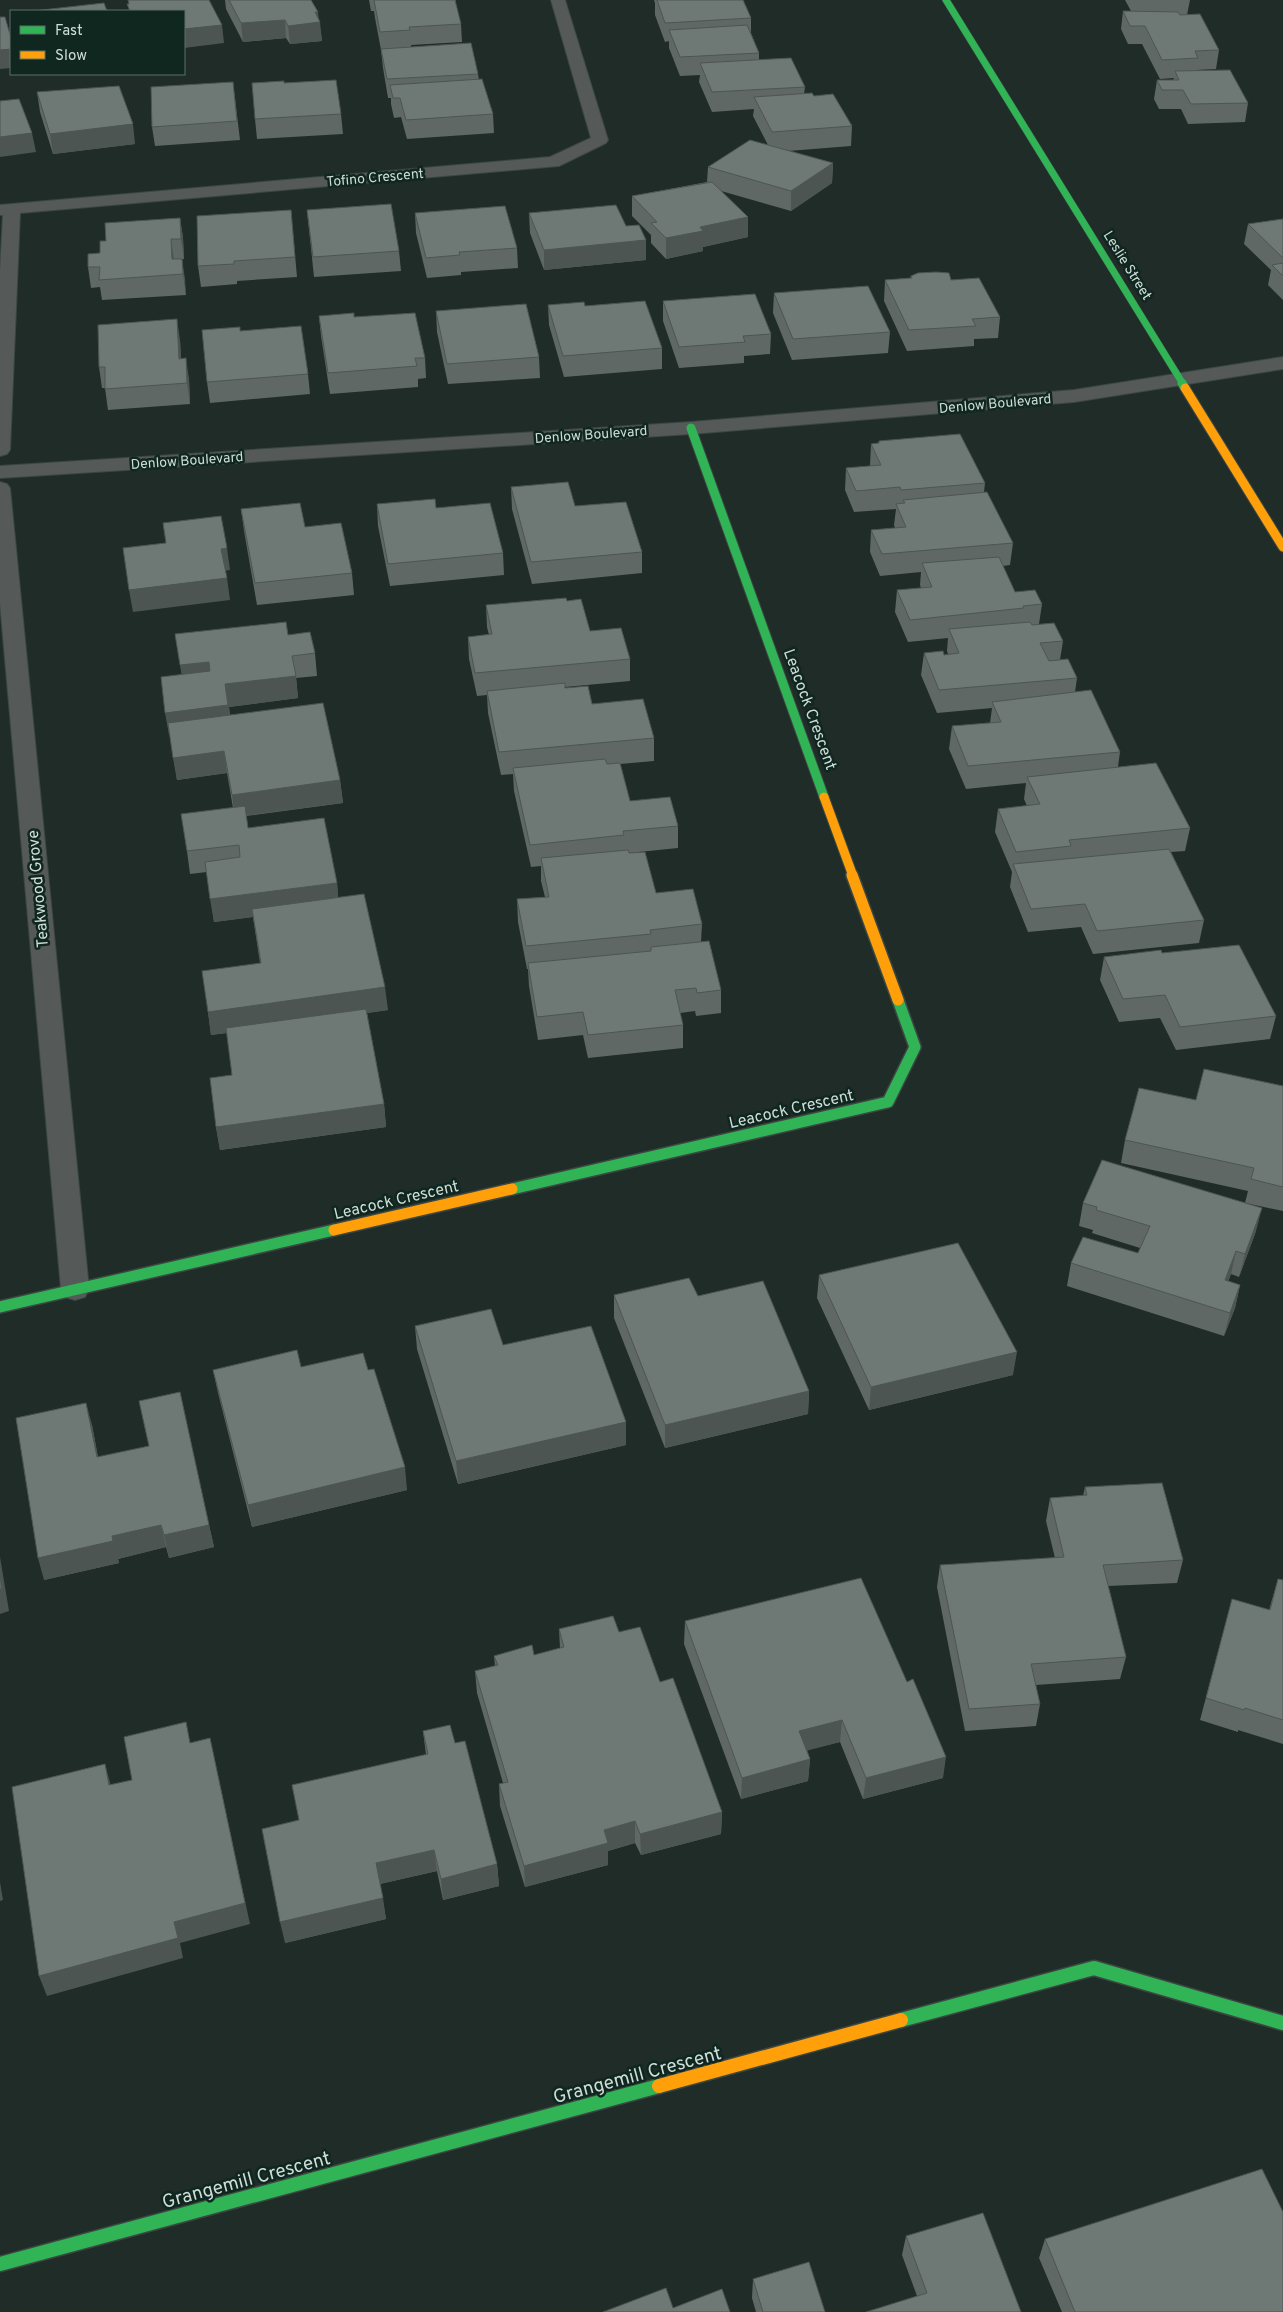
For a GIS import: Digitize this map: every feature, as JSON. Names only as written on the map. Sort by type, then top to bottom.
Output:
[{"type":"street","name":"Tofino Crescent","points":[[6,210],[553,162],[600,140],[558,0]]},
{"type":"street","name":"Leslie Street","points":[[946,0],[1283,547]]},
{"type":"street","points":[[0,450],[6,210]]},
{"type":"street","name":"Denlow Boulevard","points":[[0,472],[691,428],[1074,396],[1283,363]]},
{"type":"street","name":"Leacock Crescent","points":[[0,1307],[888,1102],[915,1047],[691,428]]},
{"type":"street","name":"Teakwood Grove","points":[[0,488],[75,1289]]},
{"type":"street","name":"Grangemill Crescent","points":[[0,2264],[1094,1968],[1283,2023]]},
{"type":"building","points":[[128,0],[209,0],[222,25],[185,29],[185,10],[130,10],[127,4],[129,4]]},
{"type":"building","points":[[229,0],[311,0],[318,12],[315,12],[320,22],[288,26],[285,20],[241,23]]},
{"type":"building","points":[[374,0],[455,0],[461,24],[409,27],[410,30],[380,32]]},
{"type":"building","points":[[657,0],[743,0],[751,18],[665,23]]},
{"type":"building","points":[[104,3],[107,10],[42,10]]},
{"type":"building","points":[[1123,11],[1178,12],[1180,15],[1200,14],[1219,50],[1195,51],[1198,58],[1162,60],[1145,26],[1130,26]]},
{"type":"building","points":[[0,17],[5,17],[10,34],[10,49],[0,50]]},
{"type":"building","points":[[747,25],[759,53],[680,57],[669,30]]},
{"type":"building","points":[[471,43],[478,74],[387,79],[381,49]]},
{"type":"building","points":[[791,58],[805,87],[712,92],[700,63]]},
{"type":"building","points":[[1230,70],[1248,103],[1191,104],[1183,90],[1162,90],[1157,80],[1179,80],[1175,71]]},
{"type":"building","points":[[482,79],[493,114],[406,120],[400,98],[393,98],[390,85]]},
{"type":"building","points":[[336,80],[341,114],[255,119],[252,83]]},
{"type":"building","points":[[233,82],[237,121],[152,127],[151,87]]},
{"type":"building","points":[[119,86],[133,124],[50,134],[37,92]]},
{"type":"building","points":[[812,93],[814,96],[833,94],[852,126],[772,132],[754,97]]},
{"type":"building","points":[[19,99],[32,133],[0,137],[0,101]]},
{"type":"building","points":[[750,140],[833,163],[791,191],[708,167]]},
{"type":"building","points":[[712,182],[748,217],[700,227],[703,231],[666,238],[651,223],[657,222],[632,196]]},
{"type":"building","points":[[391,204],[399,251],[313,257],[307,210]]},
{"type":"building","points":[[616,205],[626,226],[639,225],[646,240],[544,250],[529,213]]},
{"type":"building","points":[[505,206],[517,248],[459,252],[460,255],[426,258],[415,213]]},
{"type":"building","points":[[291,210],[295,257],[234,261],[234,264],[198,266],[197,216]]},
{"type":"building","points":[[180,218],[181,239],[171,239],[172,259],[182,259],[183,274],[99,280],[100,267],[88,267],[88,254],[100,253],[100,241],[106,241],[105,223]]},
{"type":"building","points":[[1283,219],[1283,258],[1248,224]]},
{"type":"building","points":[[1283,263],[1283,276],[1272,265]]},
{"type":"building","points":[[918,273],[949,273],[951,280],[979,278],[1000,317],[972,319],[976,326],[909,330],[885,280],[912,278],[911,276]]},
{"type":"building","points":[[868,286],[890,332],[793,339],[774,293]]},
{"type":"building","points":[[755,294],[771,334],[743,336],[745,342],[679,347],[663,301]]},
{"type":"building","points":[[645,301],[662,348],[563,356],[548,305],[584,302],[585,306]]},
{"type":"building","points":[[526,304],[539,357],[447,364],[436,311]]},
{"type":"building","points":[[354,313],[354,317],[415,313],[425,358],[415,358],[417,366],[328,373],[319,316]]},
{"type":"building","points":[[177,319],[179,359],[186,358],[187,383],[105,389],[105,367],[99,367],[98,325]]},
{"type":"building","points":[[301,326],[308,374],[207,382],[202,330],[240,327],[240,331]]},
{"type":"building","points":[[960,434],[985,483],[901,490],[900,487],[856,491],[846,468],[881,465],[871,444],[879,443],[879,441]]},
{"type":"building","points":[[568,482],[575,506],[626,502],[642,552],[531,562],[511,487]]},
{"type":"building","points":[[987,492],[1013,543],[882,554],[871,530],[906,527],[896,504],[905,503],[903,500]]},
{"type":"building","points":[[435,499],[436,508],[490,503],[503,553],[388,564],[377,504]]},
{"type":"building","points":[[300,503],[305,527],[341,523],[352,573],[255,583],[241,509]]},
{"type":"building","points":[[221,516],[227,548],[221,549],[227,578],[129,590],[123,548],[166,543],[163,523]]},
{"type":"building","points":[[999,557],[1015,592],[1035,590],[1042,604],[1023,606],[1024,608],[910,620],[897,590],[932,587],[922,563]]},
{"type":"building","points":[[566,598],[567,601],[581,599],[590,631],[621,628],[630,659],[475,673],[468,637],[492,634],[486,605]]},
{"type":"building","points":[[286,622],[288,635],[310,632],[315,653],[292,656],[296,676],[225,684],[228,705],[165,713],[161,677],[210,671],[209,662],[180,665],[175,634]]},
{"type":"building","points":[[1030,622],[1032,625],[1054,623],[1063,641],[1040,643],[1049,661],[1068,659],[1077,678],[939,690],[924,653],[943,651],[944,655],[959,653],[949,629]]},
{"type":"building","points":[[565,683],[565,688],[588,686],[592,704],[643,699],[654,738],[499,752],[487,691]]},
{"type":"building","points":[[1091,690],[1120,752],[968,766],[952,726],[1001,722],[992,702]]},
{"type":"building","points":[[323,703],[340,780],[232,795],[224,751],[173,758],[168,723]]},
{"type":"building","points":[[605,759],[607,764],[620,763],[630,801],[670,797],[678,826],[623,831],[624,835],[530,845],[513,768]]},
{"type":"building","points":[[1156,763],[1190,828],[1069,840],[1071,846],[1016,852],[998,809],[1040,804],[1027,777]]},
{"type":"building","points":[[245,806],[248,828],[324,818],[337,883],[210,899],[205,862],[240,857],[239,845],[187,851],[181,814]]},
{"type":"building","points":[[1169,849],[1204,920],[1097,931],[1085,904],[1031,909],[1013,864]]},
{"type":"building","points":[[628,850],[629,853],[645,852],[656,893],[693,889],[702,924],[650,930],[651,934],[526,946],[517,899],[549,897],[541,858]]},
{"type":"building","points":[[364,894],[385,987],[208,1012],[202,971],[261,963],[252,909]]},
{"type":"building","points":[[709,941],[721,990],[697,993],[696,988],[675,990],[683,1025],[588,1035],[583,1012],[537,1017],[528,963],[651,951],[651,947]]},
{"type":"building","points":[[1239,945],[1276,1016],[1180,1027],[1165,995],[1123,999],[1104,957],[1161,950],[1162,953]]},
{"type":"building","points":[[366,1009],[384,1104],[216,1127],[210,1078],[232,1075],[226,1028]]},
{"type":"building","points":[[1204,1069],[1283,1086],[1283,1187],[1251,1179],[1254,1168],[1125,1140],[1139,1088],[1196,1100]]},
{"type":"building","points":[[1102,1160],[1262,1208],[1245,1254],[1236,1251],[1225,1280],[1240,1285],[1230,1313],[1071,1263],[1083,1237],[1138,1253],[1150,1226],[1096,1210],[1097,1207],[1083,1203]]},
{"type":"building","points":[[958,1243],[1017,1352],[871,1387],[819,1275]]},
{"type":"building","points":[[689,1278],[698,1296],[763,1281],[809,1391],[665,1425],[614,1295]]},
{"type":"building","points":[[491,1309],[503,1345],[591,1326],[626,1422],[456,1461],[415,1326]]},
{"type":"building","points":[[297,1350],[301,1367],[363,1353],[368,1370],[374,1369],[405,1467],[248,1505],[213,1370]]},
{"type":"building","points":[[180,1392],[209,1525],[164,1535],[161,1525],[112,1536],[113,1541],[38,1558],[16,1418],[86,1403],[97,1457],[149,1446],[139,1401]]},
{"type":"building","points":[[1162,1483],[1183,1560],[1103,1565],[1126,1657],[1031,1664],[1040,1704],[969,1709],[940,1565],[1064,1557],[1050,1498],[1087,1495],[1085,1487]]},
{"type":"building","points":[[861,1578],[907,1682],[913,1679],[946,1757],[866,1778],[842,1720],[799,1731],[810,1759],[742,1778],[685,1621]]},
{"type":"building","points":[[1278,1579],[1283,1580],[1283,1720],[1206,1698],[1232,1599],[1270,1610]]},
{"type":"building","points":[[613,1616],[619,1632],[640,1627],[660,1682],[673,1678],[722,1812],[640,1834],[635,1821],[604,1830],[608,1843],[524,1866],[499,1784],[508,1782],[475,1671],[498,1665],[494,1656],[532,1645],[534,1655],[564,1647],[559,1629]]},
{"type":"building","points":[[186,1722],[190,1743],[210,1738],[245,1903],[174,1922],[178,1938],[39,1976],[12,1787],[105,1764],[109,1785],[132,1780],[124,1737]]},
{"type":"building","points":[[450,1725],[455,1743],[465,1741],[497,1864],[441,1879],[434,1850],[376,1863],[383,1898],[280,1922],[262,1829],[299,1820],[292,1785],[428,1754],[423,1731]]},
{"type":"building","points":[[1262,2169],[1283,2212],[1283,2312],[1075,2312],[1045,2239]]},
{"type":"building","points":[[983,2213],[1021,2312],[866,2312],[927,2293],[906,2236]]},
{"type":"building","points":[[809,2262],[825,2312],[763,2312],[753,2279]]},
{"type":"building","points":[[666,2288],[673,2308],[722,2289],[730,2312],[603,2312]]},
{"type":"traffic: fast","points":[[946,0],[1185,388]]},
{"type":"traffic: fast","points":[[691,428],[824,797]]},
{"type":"traffic: fast","points":[[512,1189],[888,1102],[915,1047],[898,1000]]},
{"type":"traffic: fast","points":[[0,1307],[334,1230]]},
{"type":"traffic: fast","points":[[901,2020],[1094,1968],[1283,2023]]},
{"type":"traffic: fast","points":[[0,2264],[659,2086]]},
{"type":"traffic: slow","points":[[1185,388],[1283,547]]},
{"type":"traffic: slow","points":[[824,797],[898,1000]]},
{"type":"traffic: slow","points":[[334,1230],[512,1189]]},
{"type":"traffic: slow","points":[[659,2086],[901,2020]]}]
